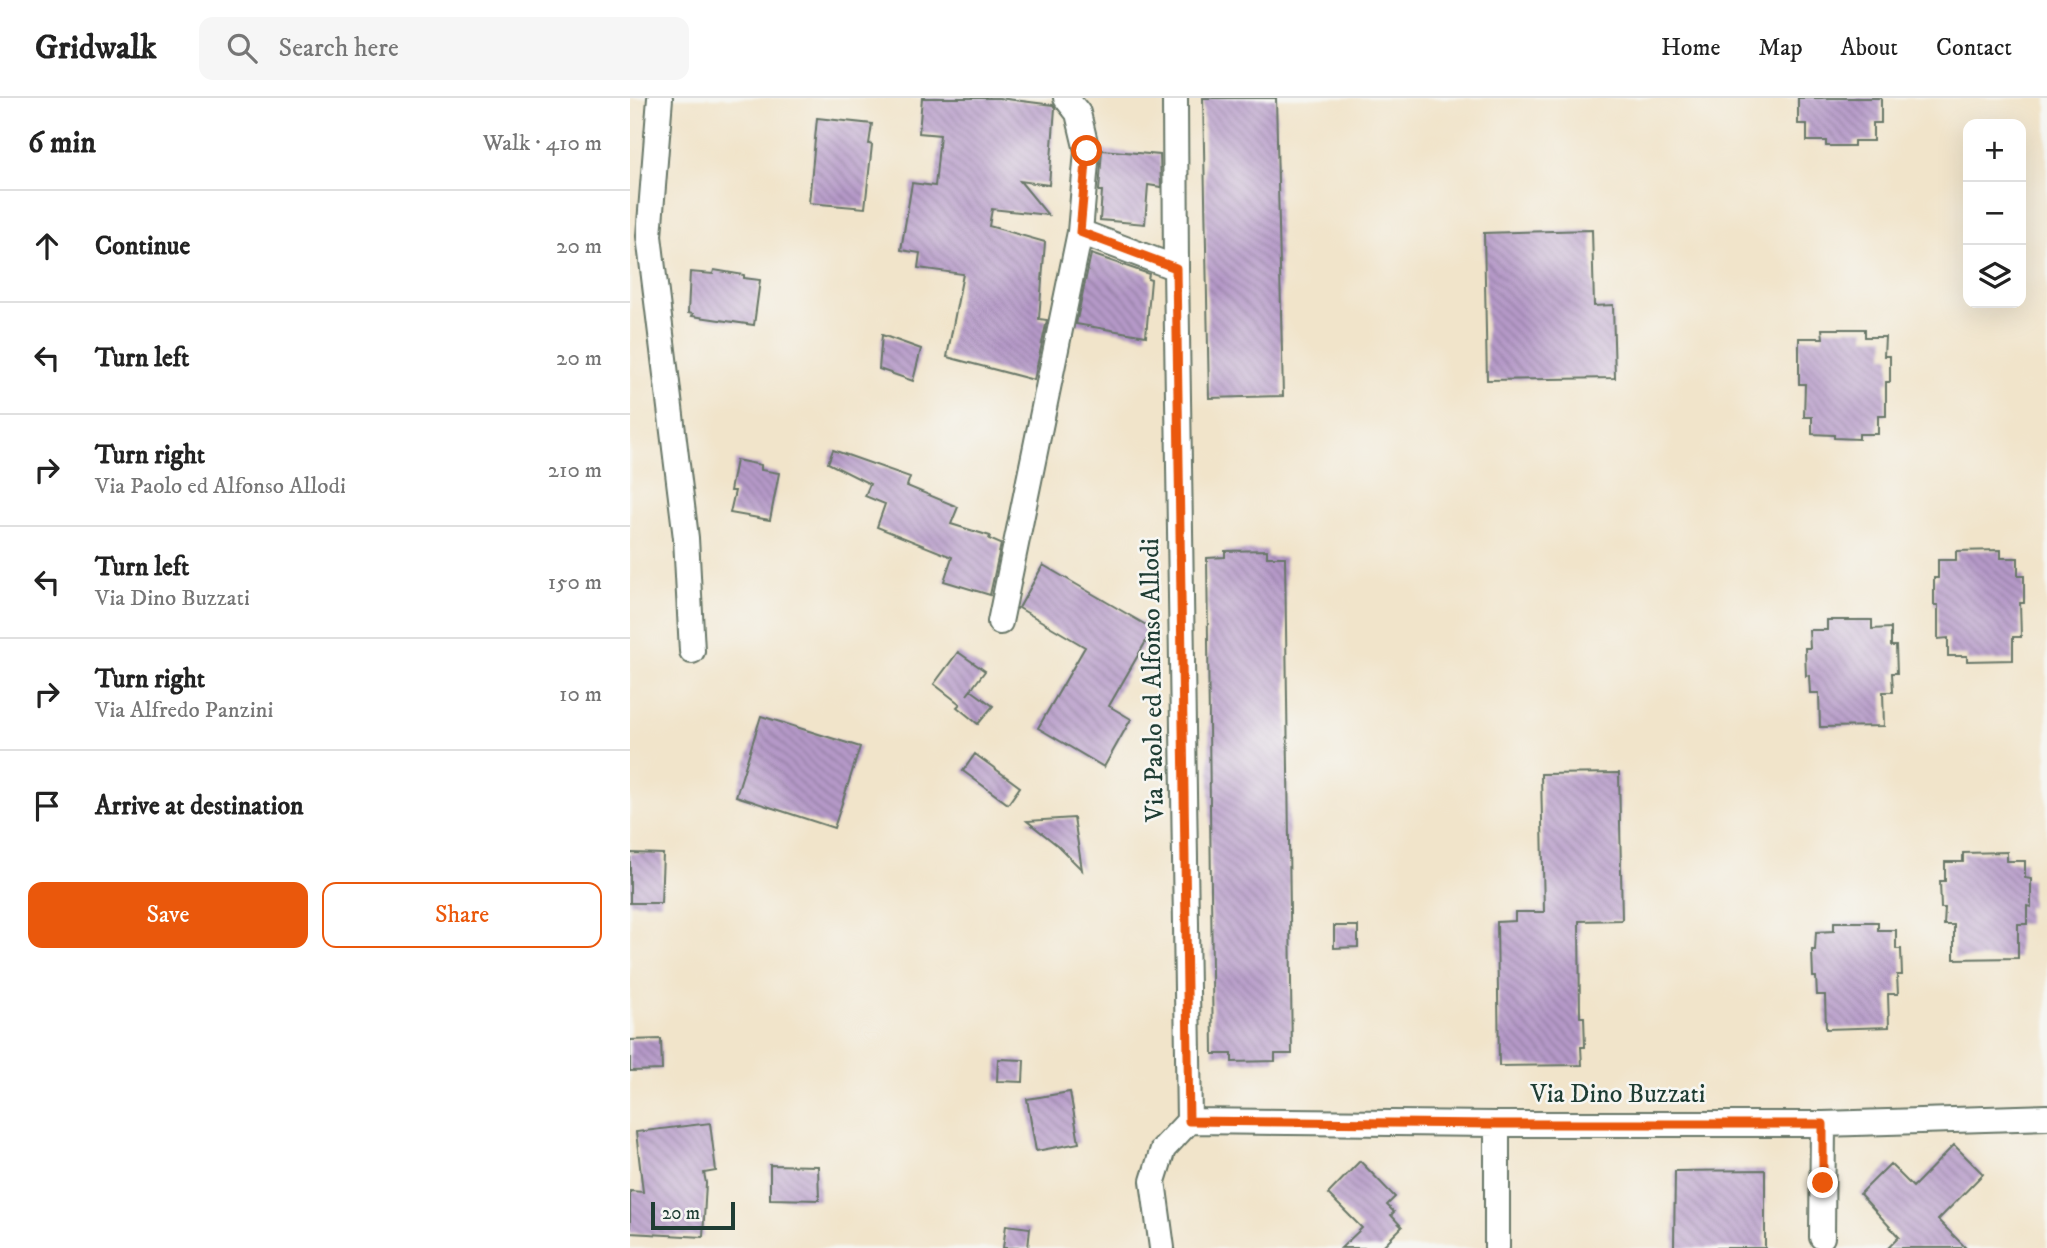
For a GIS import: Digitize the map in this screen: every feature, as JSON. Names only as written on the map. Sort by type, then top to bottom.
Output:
[{"type":"street","points":[[660,98],[649,236],[686,538],[692,651]]},
{"type":"street","points":[[1000,622],[1080,232],[1087,151],[1078,113],[1066,98]]},
{"type":"street","name":"Via Paolo ed Alfonso Allodi","points":[[1175,98],[1189,1121]]},
{"type":"street","points":[[1080,232],[1176,268]]},
{"type":"street","name":"Via Dino Buzzati","points":[[1189,1121],[1823,1124],[2047,1117]]},
{"type":"street","points":[[1162,1248],[1153,1181],[1163,1149],[1189,1121]]},
{"type":"street","points":[[1497,1124],[1497,1248]]},
{"type":"street","points":[[1822,1237],[1823,1124]]},
{"type":"building","points":[[922,98],[999,98],[1053,105],[1055,108],[1049,185],[1020,181],[1048,215],[992,209],[989,226],[1045,242],[1039,319],[1047,320],[1034,380],[947,357],[963,274],[918,268],[920,253],[901,250],[912,183],[935,186],[940,135],[919,133]]},
{"type":"building","points":[[1203,98],[1276,98],[1283,396],[1209,398]]},
{"type":"building","points":[[1798,98],[1881,98],[1881,123],[1873,123],[1873,141],[1854,141],[1854,146],[1826,146],[1826,141],[1807,141],[1807,124],[1798,124]]},
{"type":"building","points":[[817,118],[872,124],[865,208],[809,203]]},
{"type":"building","points":[[1102,150],[1160,155],[1161,187],[1148,185],[1145,224],[1100,220]]},
{"type":"building","points":[[1592,230],[1594,306],[1613,305],[1615,378],[1487,380],[1484,233]]},
{"type":"building","points":[[1091,254],[1149,274],[1148,279],[1151,280],[1146,336],[1076,324]]},
{"type":"building","points":[[714,270],[760,280],[754,325],[692,316],[693,314],[688,313],[690,272],[713,274]]},
{"type":"building","points":[[1822,329],[1865,329],[1865,337],[1885,337],[1884,356],[1890,356],[1890,382],[1886,382],[1886,416],[1878,416],[1878,434],[1859,434],[1859,439],[1812,434],[1812,417],[1804,417],[1805,384],[1799,384],[1799,338],[1823,338]]},
{"type":"building","points":[[882,335],[921,349],[913,381],[879,369]]},
{"type":"building","points":[[833,450],[910,477],[907,486],[958,507],[951,524],[990,536],[989,539],[1001,544],[990,595],[944,581],[952,557],[877,527],[885,504],[865,496],[870,484],[828,463]]},
{"type":"building","points":[[736,460],[761,465],[761,470],[779,473],[770,520],[730,513],[735,491],[730,491]]},
{"type":"building","points":[[1267,550],[1267,557],[1285,557],[1292,1054],[1275,1054],[1275,1061],[1232,1062],[1232,1054],[1213,1054],[1207,558],[1225,557],[1225,551]]},
{"type":"building","points":[[2001,550],[2001,558],[2018,558],[2018,576],[2024,576],[2024,603],[2020,603],[2021,637],[2013,637],[2013,660],[1967,661],[1967,656],[1948,656],[1948,638],[1938,639],[1938,605],[1934,605],[1934,578],[1938,578],[1938,560],[1956,560],[1956,551]]},
{"type":"building","points":[[1043,565],[1153,629],[1109,706],[1131,719],[1104,767],[1038,728],[1085,647],[1019,608]]},
{"type":"building","points":[[1827,620],[1872,620],[1872,629],[1891,628],[1891,646],[1896,646],[1897,673],[1892,673],[1893,692],[1883,692],[1884,726],[1820,727],[1819,693],[1810,693],[1805,648],[1810,648],[1809,630],[1827,630]]},
{"type":"building","points":[[958,652],[985,671],[967,695],[971,690],[993,706],[978,724],[957,707],[960,704],[934,684]]},
{"type":"building","points":[[761,716],[860,747],[834,828],[736,796]]},
{"type":"building","points":[[975,754],[1020,787],[1008,804],[963,771]]},
{"type":"building","points":[[1619,773],[1622,920],[1579,921],[1580,1017],[1584,1017],[1585,1047],[1581,1047],[1582,1065],[1499,1066],[1497,922],[1515,921],[1515,912],[1544,912],[1541,774]]},
{"type":"building","points":[[1074,818],[1082,870],[1027,821]]},
{"type":"building","points":[[2007,852],[2007,861],[2025,861],[2025,878],[2031,879],[2031,907],[2027,906],[2027,924],[2018,924],[2018,958],[1954,959],[1954,925],[1944,925],[1945,908],[1941,908],[1940,881],[1945,881],[1945,862],[1963,862],[1963,853]]},
{"type":"building","points":[[630,853],[663,854],[661,903],[630,903]]},
{"type":"building","points":[[1834,922],[1878,922],[1878,930],[1896,930],[1896,949],[1901,949],[1902,975],[1897,975],[1898,994],[1888,994],[1889,1027],[1826,1029],[1825,995],[1817,995],[1812,950],[1815,950],[1816,932],[1834,931]]},
{"type":"building","points":[[1334,926],[1358,926],[1358,947],[1334,948]]},
{"type":"building","points":[[661,1039],[662,1070],[630,1071],[630,1040]]},
{"type":"building","points":[[998,1059],[1024,1060],[1023,1082],[997,1081]]},
{"type":"building","points":[[1070,1092],[1079,1143],[1036,1151],[1027,1099]]},
{"type":"building","points":[[710,1123],[716,1171],[704,1173],[706,1183],[703,1237],[630,1233],[630,1191],[643,1192],[636,1132]]},
{"type":"building","points":[[1954,1145],[1983,1174],[1938,1220],[1966,1248],[1888,1248],[1899,1237],[1860,1194],[1890,1164],[1913,1187]]},
{"type":"building","points":[[1360,1161],[1395,1197],[1387,1205],[1394,1212],[1391,1215],[1402,1227],[1381,1248],[1341,1248],[1362,1228],[1328,1194]]},
{"type":"building","points":[[770,1165],[818,1166],[819,1200],[770,1199]]},
{"type":"building","points":[[1765,1170],[1765,1248],[1674,1248],[1675,1171]]},
{"type":"building","points":[[1006,1225],[1030,1228],[1028,1248],[1003,1248]]},
{"type":"route","points":[[1087,151],[1080,232],[1176,268],[1189,1121],[1823,1124],[1823,1183]]}]
